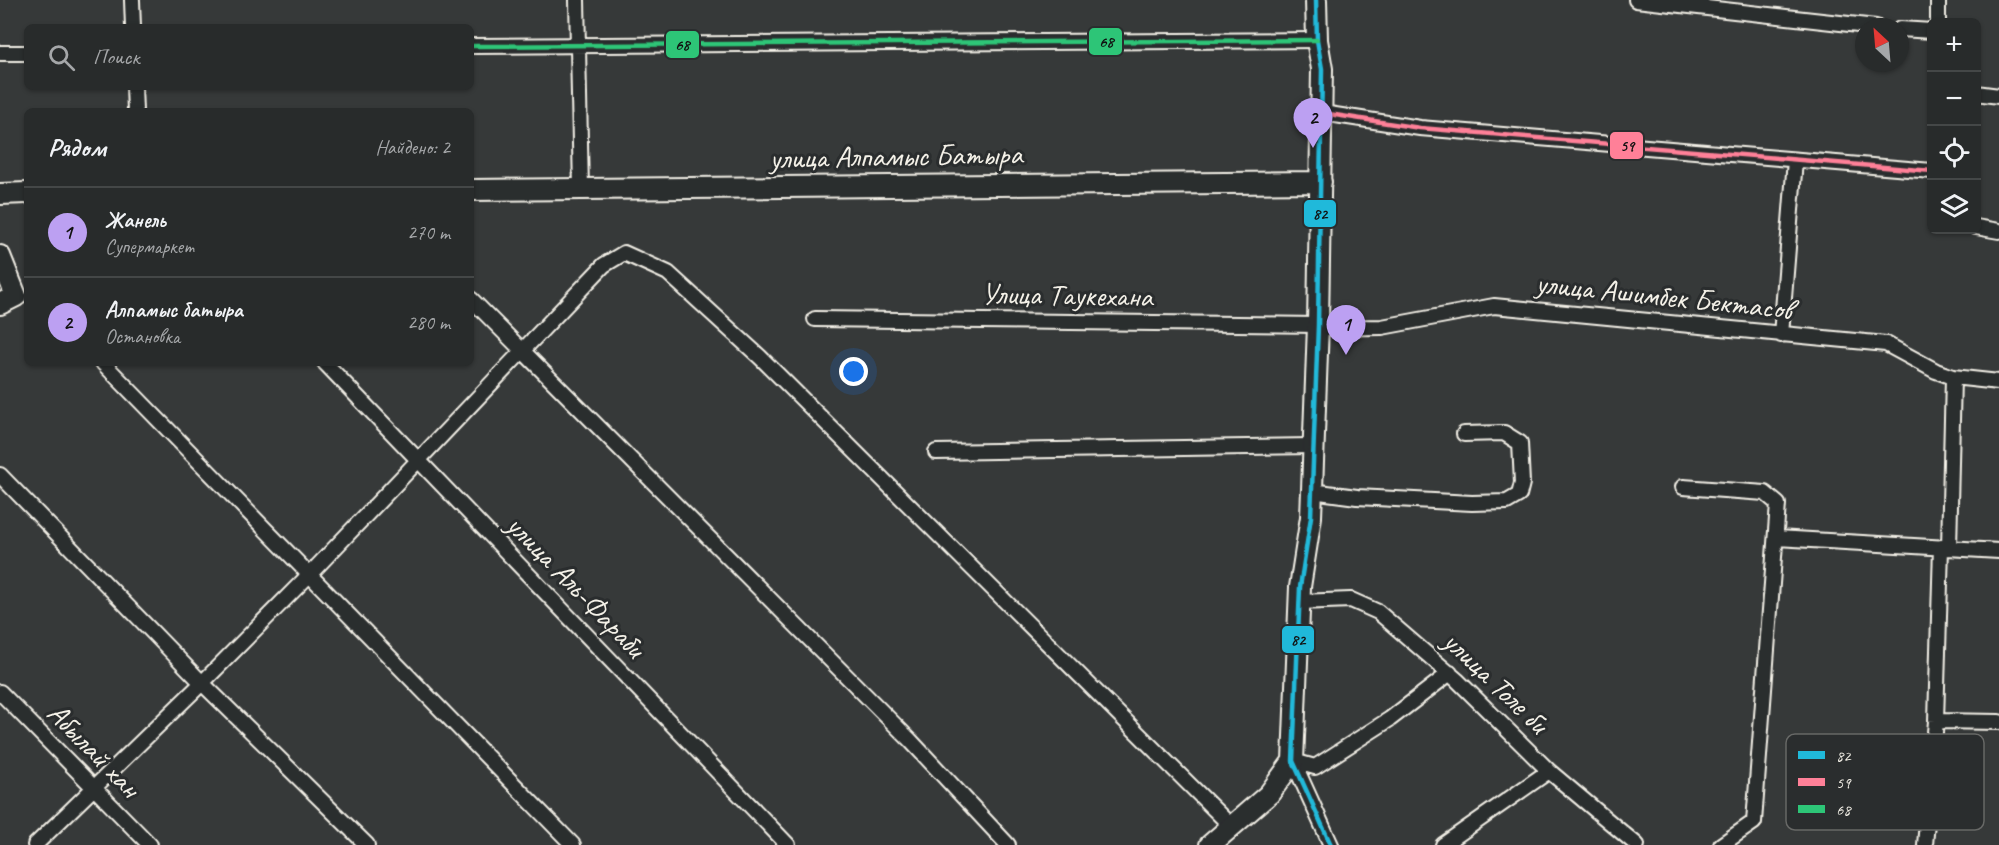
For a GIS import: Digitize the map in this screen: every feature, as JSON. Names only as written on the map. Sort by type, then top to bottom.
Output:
[{"type":"street","points":[[132,0],[133,24]]},
{"type":"street","points":[[577,0],[580,190]]},
{"type":"street","points":[[1316,0],[1317,40],[1322,69],[1318,327],[1311,517],[1299,602],[1293,761],[1332,845]]},
{"type":"street","points":[[1636,0],[1855,25]]},
{"type":"street","points":[[1938,0],[1938,18]]},
{"type":"street","points":[[1909,30],[1927,31]]},
{"type":"street","points":[[474,46],[1317,40]]},
{"type":"street","points":[[0,53],[24,53]]},
{"type":"street","points":[[134,90],[135,108]]},
{"type":"street","points":[[1981,94],[1999,96]]},
{"type":"street","points":[[1322,113],[1420,128],[1927,171]]},
{"type":"street","points":[[1781,335],[1795,160]]},
{"type":"street","name":"улица Алпамыс Батыра","points":[[474,190],[1321,182]]},
{"type":"street","points":[[0,194],[24,193]]},
{"type":"street","points":[[1981,228],[1999,231]]},
{"type":"street","points":[[35,845],[309,574],[604,265],[624,253],[668,273],[760,357],[1230,825]]},
{"type":"street","points":[[0,256],[14,299]]},
{"type":"street","points":[[474,302],[910,740],[1008,845]]},
{"type":"street","name":"улица Ашимбек Бектасов","points":[[1318,327],[1382,327],[1494,306],[1886,344],[1936,371],[1953,376],[1999,382]]},
{"type":"street","name":"Улица Таукехана","points":[[814,319],[1318,327]]},
{"type":"street","points":[[106,366],[573,845]]},
{"type":"street","name":"улица Аль-Фараби","points":[[328,366],[788,845]]},
{"type":"street","points":[[1935,734],[1953,376]]},
{"type":"street","points":[[1312,491],[1358,497],[1472,503],[1507,502],[1519,495],[1522,483],[1520,443],[1504,433],[1464,434]]},
{"type":"street","points":[[936,452],[1313,446]]},
{"type":"street","points":[[0,475],[202,682],[367,845]]},
{"type":"street","points":[[1683,487],[1765,493],[1778,504],[1755,822],[1720,845]]},
{"type":"street","points":[[1777,538],[1999,551]]},
{"type":"street","name":"улица Толе би","points":[[1299,602],[1351,600],[1378,612],[1450,673],[1549,771],[1637,845]]},
{"type":"street","points":[[1293,761],[1315,767],[1390,719],[1450,673]]},
{"type":"street","name":"Абылай хан","points":[[0,692],[150,845]]},
{"type":"street","points":[[1936,721],[1999,722]]},
{"type":"street","points":[[1210,845],[1230,825],[1269,794],[1293,761]]},
{"type":"street","points":[[1443,845],[1549,771]]},
{"type":"street","points":[[1925,845],[1926,830]]},
{"type":"transit line","name":"82","points":[[1316,0],[1317,40],[1322,69],[1318,325],[1311,517],[1300,587],[1293,761],[1331,845]]},
{"type":"transit line","name":"68","points":[[474,46],[1317,40]]},
{"type":"transit line","name":"59","points":[[1322,113],[1420,128],[1927,171]]},
{"type":"place","name":"Алпамыс батыра","points":[[1313,148]]},
{"type":"place","name":"Жанель","points":[[1346,355]]}]
